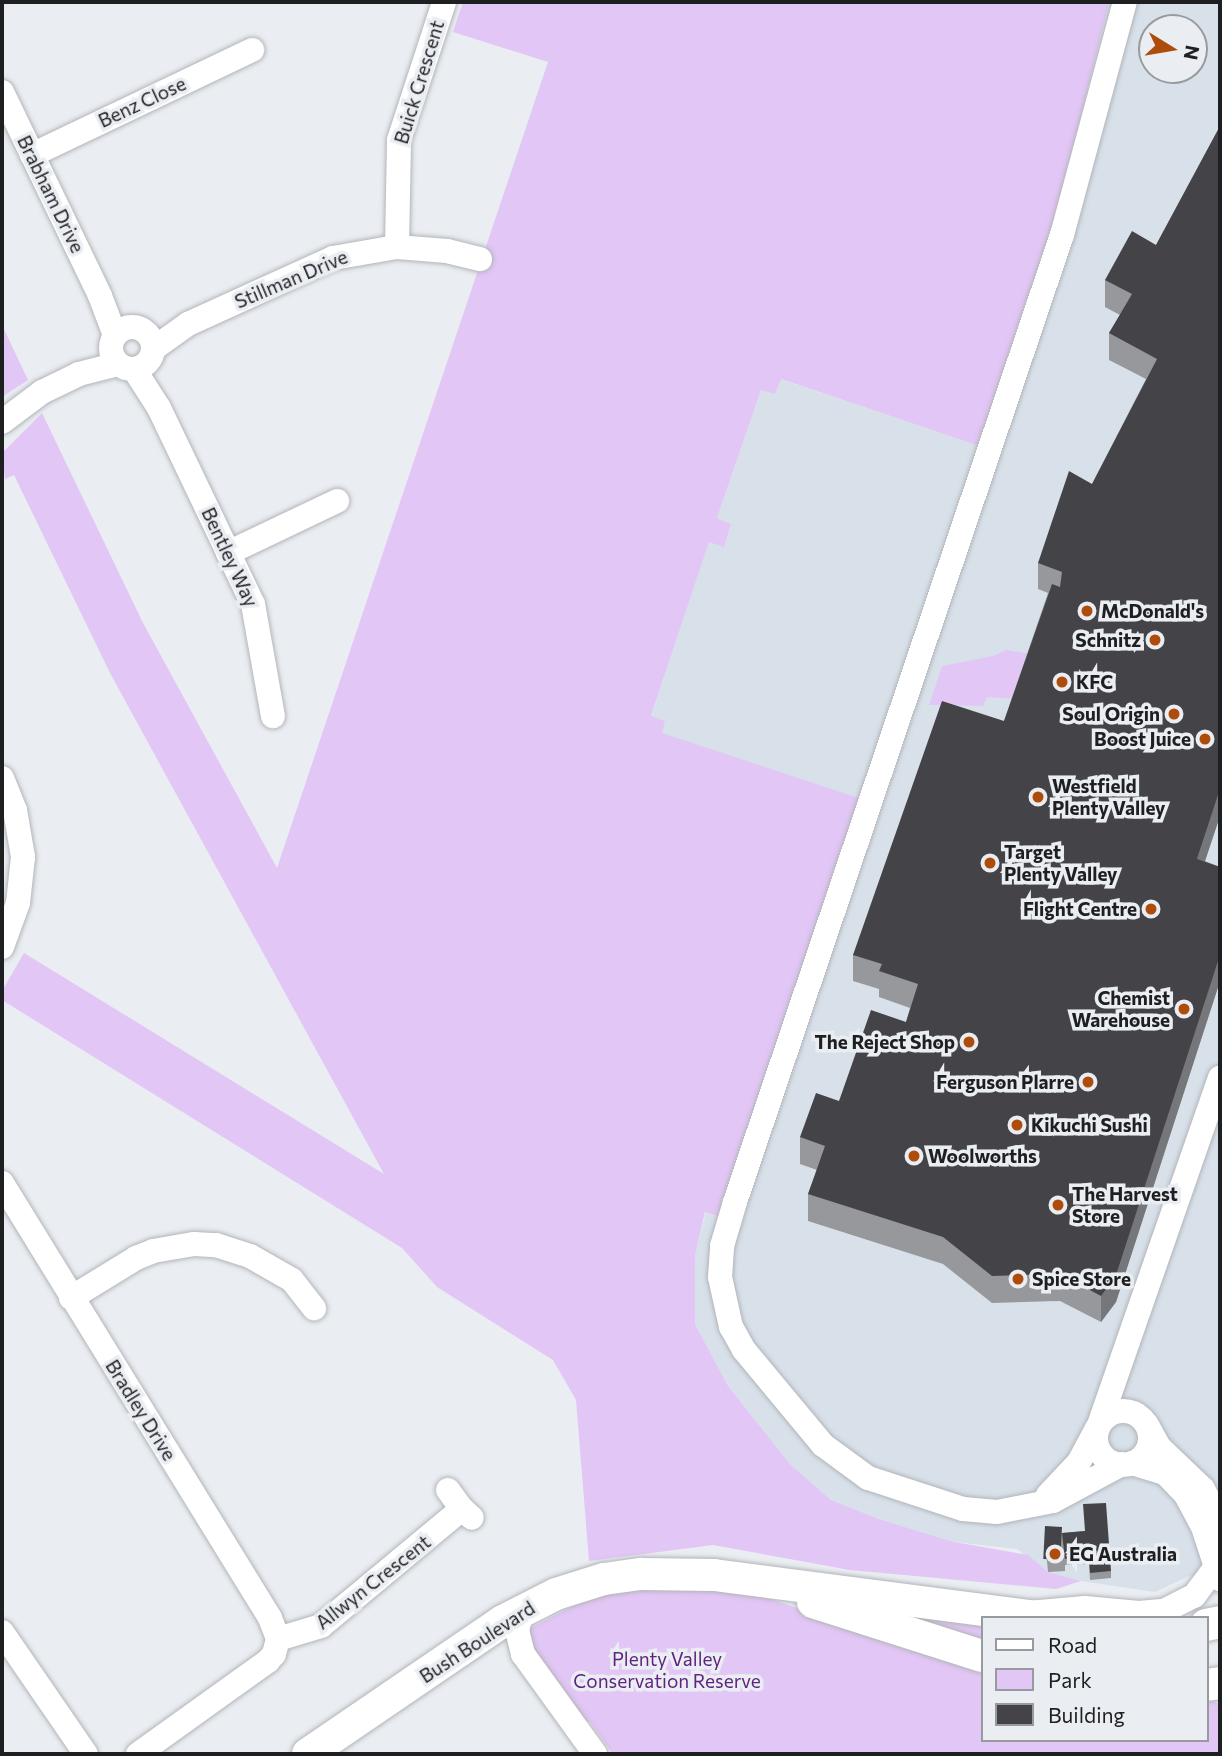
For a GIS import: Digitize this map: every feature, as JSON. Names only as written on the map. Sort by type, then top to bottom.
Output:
[{"type":"main road","name":"Bush Boulevard","points":[[308,1754],[476,1638],[531,1605],[581,1585],[641,1574],[682,1573],[1030,1616]]},
{"type":"main road","name":"Bush Boulevard","points":[[746,1580],[981,1656]]},
{"type":"street","name":"Buick Crescent","points":[[397,247],[399,140],[444,2]]},
{"type":"street","points":[[1125,2],[1062,235],[735,1202],[720,1262],[722,1294],[738,1341],[787,1404],[833,1455],[877,1482],[963,1509],[986,1512],[1019,1509],[1063,1496],[1127,1464],[1148,1447],[1143,1420]]},
{"type":"street","name":"Benz Close","points":[[32,155],[252,50]]},
{"type":"street","name":"Brabham Drive","points":[[2,92],[100,296],[132,349]]},
{"type":"street","name":"Stillman Drive","points":[[2,422],[42,392],[333,258],[397,247],[447,251],[480,259]]},
{"type":"street","name":"Bentley Way","points":[[132,349],[258,619],[274,716]]},
{"type":"street","points":[[228,553],[337,501]]},
{"type":"street","points":[[2,778],[15,810],[23,857],[18,903],[2,947]]},
{"type":"street","points":[[1019,1509],[1060,1486],[1079,1462],[1098,1426],[1112,1382],[1132,1335],[1220,1076]]},
{"type":"street","name":"Bradley Drive","points":[[2,1183],[270,1618],[278,1639]]},
{"type":"street","points":[[71,1298],[144,1254],[175,1245],[194,1244],[216,1245],[250,1256],[292,1280],[314,1308]]},
{"type":"street","points":[[1132,1335],[1125,1383],[1160,1448],[1203,1489],[1220,1522]]},
{"type":"street","points":[[1030,1616],[1085,1608],[1139,1613],[1164,1611],[1194,1596],[1218,1573],[1199,1516],[1178,1485],[1158,1470],[1111,1462],[1099,1450],[1098,1426],[1108,1415],[1120,1410],[1143,1420]]},
{"type":"street","name":"Allwyn Crescent","points":[[278,1639],[321,1626],[461,1506]]},
{"type":"street","points":[[531,1605],[521,1616],[517,1637],[530,1664],[596,1754]]},
{"type":"street","points":[[2,1632],[86,1754]]},
{"type":"street","points":[[476,1638],[506,1648],[530,1664]]},
{"type":"street","points":[[138,1754],[268,1661],[274,1654],[278,1639]]},
{"type":"shaded area","name":"Westfield Plenty Valley","points":[[1109,2],[1220,2],[1220,1570],[1187,1577],[1155,1592],[1081,1581],[1048,1572],[1017,1549],[954,1542],[879,1519],[831,1500],[791,1465],[728,1386],[695,1324],[695,1254],[706,1212],[721,1217],[661,733],[651,717],[709,541],[724,546],[731,524],[717,518],[761,390],[780,379],[979,446],[1063,191]]},
{"type":"green space","points":[[463,2],[1109,2],[1063,191],[979,446],[781,379],[775,394],[761,390],[717,518],[731,524],[724,547],[709,542],[651,716],[665,721],[662,733],[862,799],[721,1217],[705,1212],[695,1255],[695,1324],[728,1386],[791,1465],[831,1500],[879,1519],[954,1542],[1028,1555],[1048,1572],[1081,1581],[1056,1589],[850,1570],[713,1545],[589,1561],[576,1400],[553,1360],[437,1287],[402,1248],[2,1000],[2,991],[24,953],[384,1174],[110,673],[14,475],[5,479],[2,453],[42,413],[143,623],[277,868],[548,62],[453,32]]},
{"type":"green space","points":[[2,325],[28,380],[2,397]]},
{"type":"green space","points":[[1006,650],[1031,654],[1015,699],[987,697],[983,706],[929,705],[942,666],[993,656]]},
{"type":"green space","name":"Plenty Valley Conservation Reserve","points":[[655,1585],[757,1595],[981,1668],[981,1742],[1208,1742],[1208,1699],[1220,1704],[1220,1754],[613,1754],[590,1722],[581,1720],[529,1644],[529,1629],[590,1597]]},
{"type":"green space","points":[[875,1607],[981,1621],[981,1645]]},
{"type":"building","name":"Westfield Plenty Valley","points":[[1220,126],[1220,789],[1197,859],[1220,867],[1220,955],[1116,1275],[1101,1296],[1060,1274],[992,1276],[943,1237],[808,1194],[825,1146],[800,1137],[816,1093],[839,1101],[871,1010],[906,1022],[918,984],[879,971],[882,964],[853,955],[942,701],[1004,721],[1052,584],[1060,587],[1062,572],[1038,563],[1069,471],[1092,484],[1157,359],[1109,333],[1132,294],[1105,280],[1132,231],[1156,245]]},
{"type":"building","points":[[1106,1503],[1111,1571],[1090,1573],[1089,1558],[1065,1559],[1062,1533],[1085,1531],[1083,1504]]},
{"type":"building","points":[[1045,1526],[1062,1527],[1060,1560],[1043,1559]]},
{"type":"place","name":"McDonald's","points":[[1087,611]]},
{"type":"place","name":"Schnitz","points":[[1155,640]]},
{"type":"place","name":"KFC","points":[[1062,682]]},
{"type":"place","name":"Soul Origin","points":[[1174,714]]},
{"type":"place","name":"Boost Juice","points":[[1205,739]]},
{"type":"place","name":"Westfield Plenty Valley","points":[[1038,797]]},
{"type":"place","name":"Target Plenty Valley","points":[[990,863]]},
{"type":"place","name":"Flight Centre","points":[[1151,909]]},
{"type":"place","name":"Chemist Warehouse","points":[[1184,1009]]},
{"type":"place","name":"The Reject Shop","points":[[969,1042]]},
{"type":"place","name":"Ferguson Plarre","points":[[1088,1082]]},
{"type":"place","name":"Kikuchi Sushi","points":[[1017,1125]]},
{"type":"place","name":"Woolworths","points":[[914,1156]]},
{"type":"place","name":"The Harvest Store","points":[[1058,1205]]},
{"type":"place","name":"Spice Store","points":[[1018,1279]]},
{"type":"place","name":"EG Australia","points":[[1055,1554]]}]
